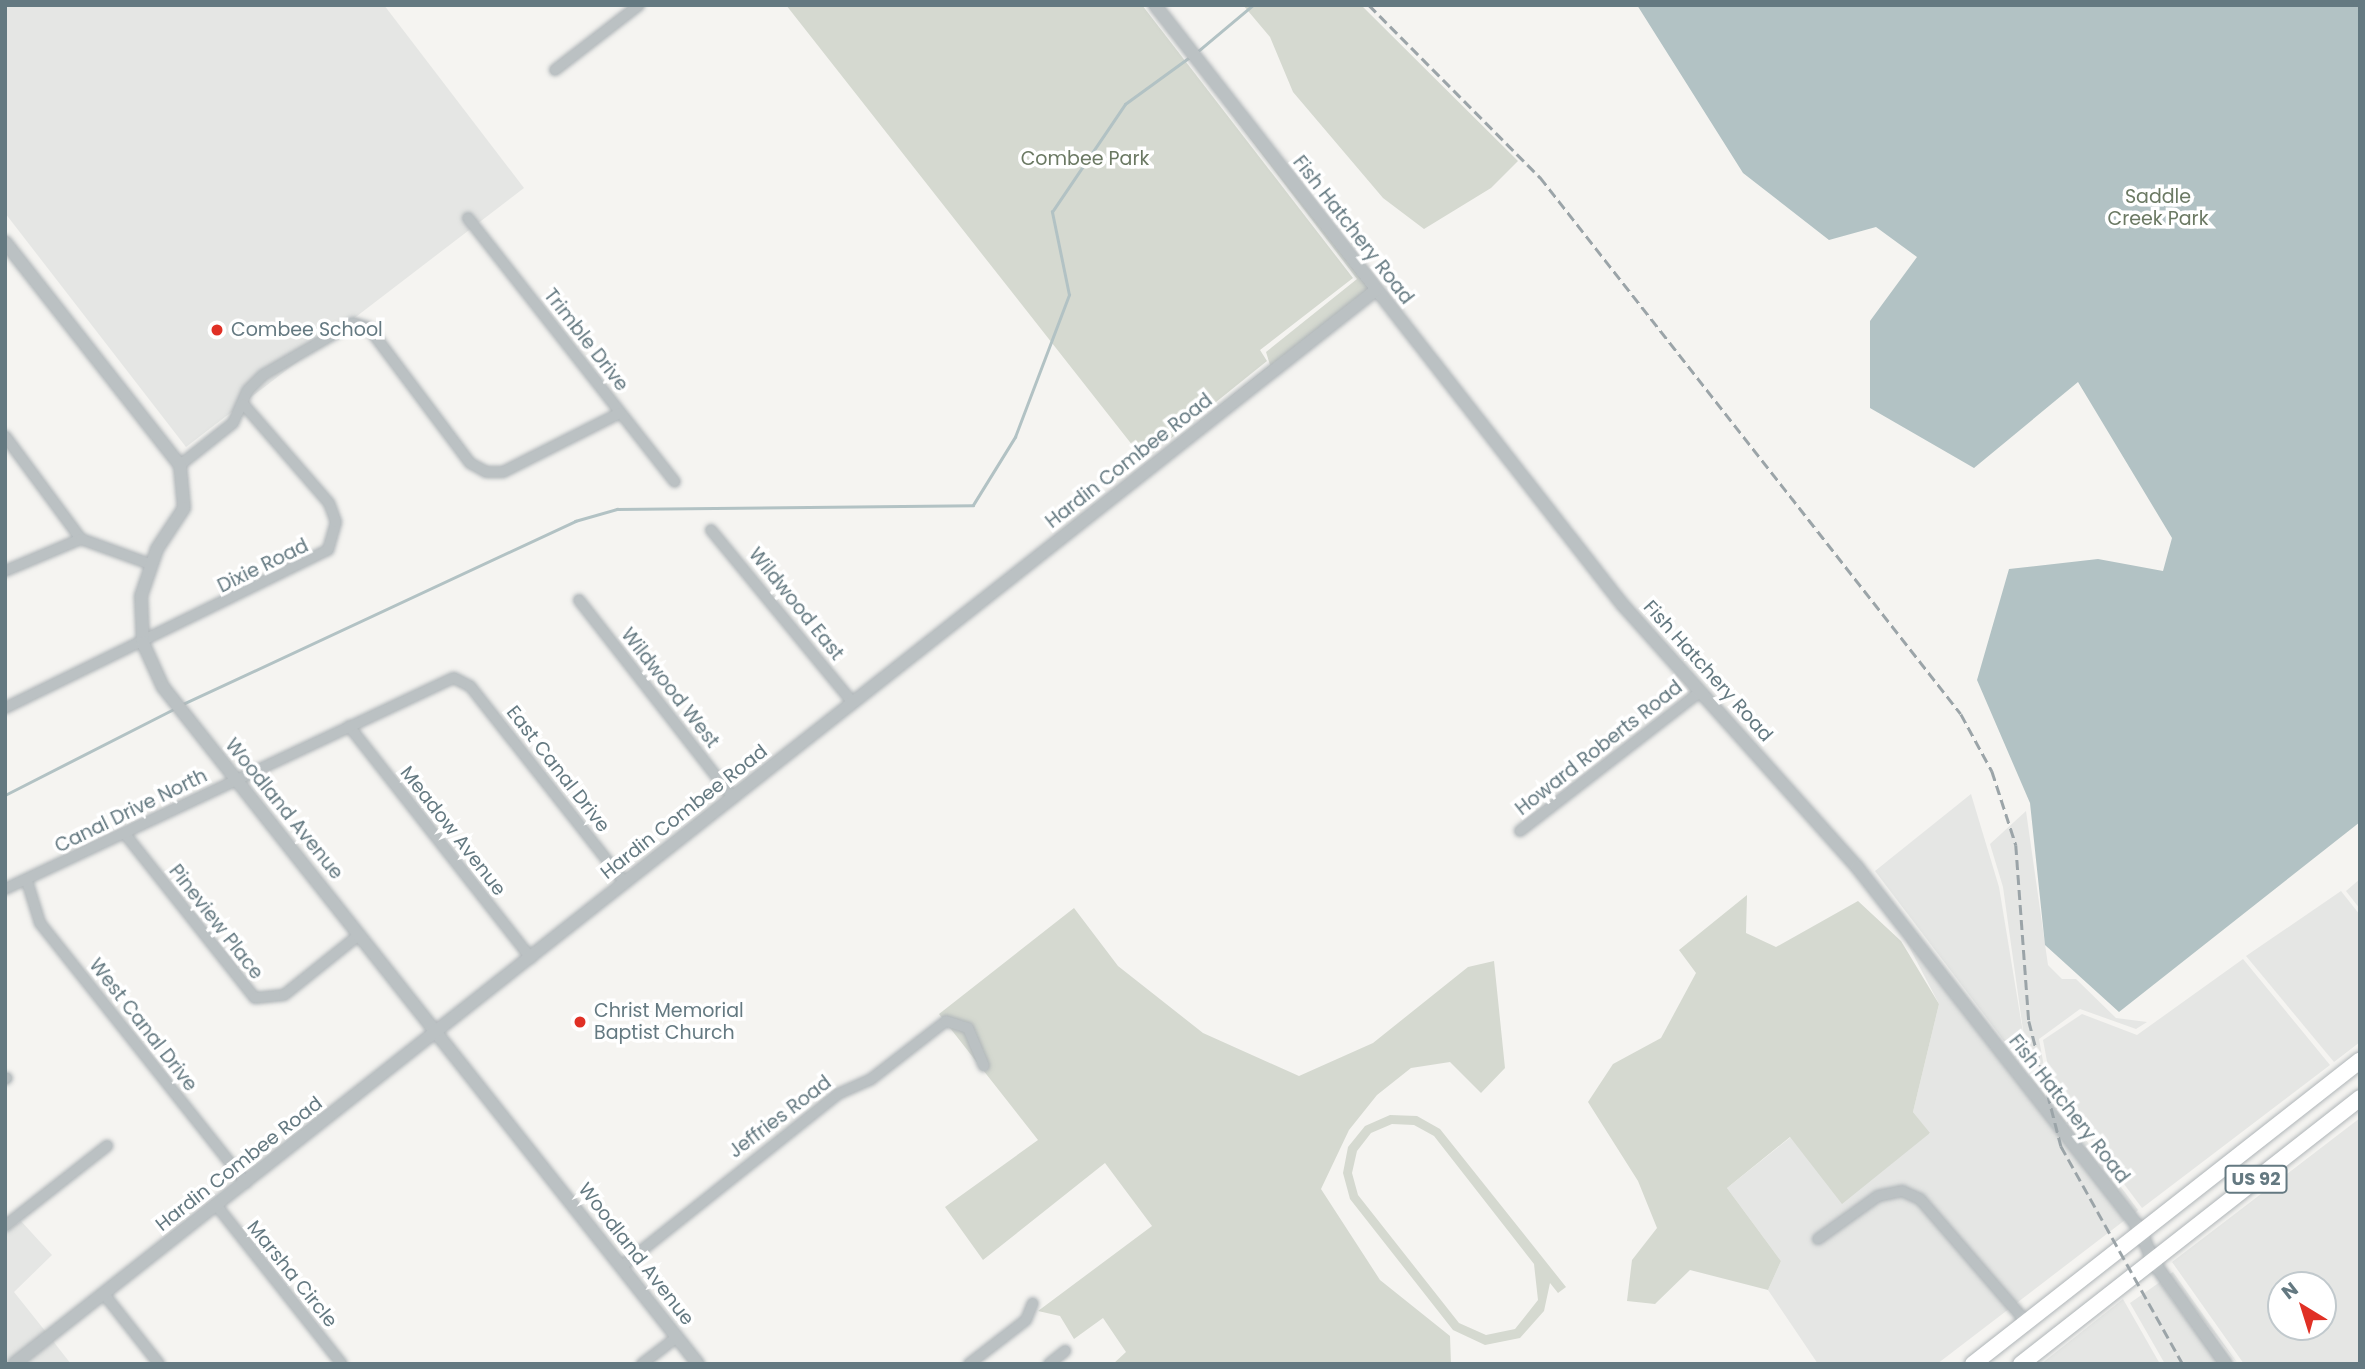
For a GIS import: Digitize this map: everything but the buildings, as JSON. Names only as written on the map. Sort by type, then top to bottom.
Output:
[{"type":"main road","name":"US 92","points":[[1973,1364],[2360,1061]]},
{"type":"main road","points":[[2335,1081],[2356,1101]]},
{"type":"main road","name":"US 92","points":[[2021,1364],[2356,1101]]},
{"type":"street","points":[[555,70],[639,5]]},
{"type":"street","name":"Fish Hatchery Road","points":[[1155,5],[1622,604],[1857,867],[2141,1231],[2152,1260],[2226,1364]]},
{"type":"street","name":"Trimble Drive","points":[[468,218],[675,482]]},
{"type":"street","points":[[5,242],[180,465],[233,424],[244,405],[248,390],[271,369],[353,323],[369,328],[470,463],[486,472],[503,472],[620,413]]},
{"type":"street","name":"Hardin Combee Road","points":[[14,1364],[1376,290]]},
{"type":"street","name":"Dixie Road","points":[[5,708],[312,563],[333,541],[329,503],[244,405]]},
{"type":"street","points":[[5,436],[80,539],[150,564]]},
{"type":"street","name":"Woodland Avenue","points":[[180,465],[184,508],[150,564],[141,596],[143,643],[177,707],[698,1364]]},
{"type":"street","name":"Wildwood East","points":[[711,530],[853,703]]},
{"type":"street","points":[[5,570],[80,539]]},
{"type":"street","name":"Wildwood West","points":[[579,600],[733,798]]},
{"type":"street","name":"Canal Drive North","points":[[5,889],[27,881],[447,678],[461,680]]},
{"type":"street","name":"East Canal Drive","points":[[461,680],[625,883]]},
{"type":"street","name":"Howard Roberts Road","points":[[1520,831],[1700,692]]},
{"type":"street","name":"Meadow Avenue","points":[[349,726],[531,958]]},
{"type":"street","name":"Pineview Place","points":[[125,834],[255,998],[284,995],[359,936]]},
{"type":"street","name":"West Canal Drive","points":[[27,881],[40,923],[246,1183]]},
{"type":"street","name":"Jeffries Road","points":[[622,1266],[838,1094],[870,1080],[946,1021],[968,1028],[984,1066]]},
{"type":"street","points":[[5,1226],[107,1146]]},
{"type":"street","points":[[1818,1239],[1878,1196],[1902,1191],[1920,1199],[2026,1322]]},
{"type":"street","name":"Marsha Circle","points":[[217,1206],[342,1364]]},
{"type":"street","points":[[104,1294],[159,1364]]},
{"type":"street","points":[[969,1364],[1026,1321],[1033,1303]]},
{"type":"street","points":[[642,1364],[677,1337]]},
{"type":"street","points":[[1049,1364],[1065,1351]]},
{"type":"shaded area","name":"Combee School","points":[[5,5],[384,5],[524,188],[186,447],[5,213]]},
{"type":"shaded area","points":[[1637,5],[2360,5],[2360,822],[2119,1012],[2045,945],[2030,803],[1977,680],[2009,569],[2098,559],[2163,571],[2172,538],[2078,382],[1974,468],[1870,408],[1870,321],[1917,257],[1876,227],[1829,240],[1743,173]]},
{"type":"shaded area","points":[[1971,794],[1999,887],[2030,1075],[1875,871]]},
{"type":"shaded area","points":[[2026,811],[2048,965],[2062,979],[2076,979],[2116,1018],[2147,1022],[2136,1029],[2080,1009],[2039,1039],[2048,1089],[2138,1210],[2134,1214],[2030,1080],[2003,887],[1990,844]]},
{"type":"shaded area","points":[[2360,879],[2360,909],[2346,891]]},
{"type":"shaded area","points":[[2341,891],[2360,915],[2360,1042],[2334,1062],[2246,956]]},
{"type":"shaded area","points":[[1904,937],[2125,1220],[1937,1364],[1818,1364],[1768,1290],[1781,1261],[1727,1188],[1791,1137],[1930,1134],[1913,1112],[1939,1004]]},
{"type":"shaded area","points":[[2243,959],[2330,1065],[2142,1208],[2052,1088],[2043,1040],[2082,1014],[2137,1035]]},
{"type":"shaded area","points":[[2360,1118],[2360,1364],[2244,1364],[2172,1262]]},
{"type":"shaded area","points":[[21,1221],[52,1255],[14,1292],[46,1332],[5,1364],[5,1233]]},
{"type":"shaded area","points":[[2173,1272],[2238,1364],[2168,1275]]},
{"type":"shaded area","points":[[2160,1282],[2220,1364],[2165,1364],[2130,1303]]},
{"type":"shaded area","points":[[2123,1299],[2160,1364],[2041,1364]]},
{"type":"shaded area","points":[[53,1341],[71,1364],[24,1364]]},
{"type":"green space","name":"Combee Park","points":[[786,5],[1142,5],[1353,278],[1260,350],[1267,361],[1144,460]]},
{"type":"green space","points":[[1243,5],[1361,5],[1518,161],[1491,188],[1424,229],[1383,198],[1293,92],[1270,37]]},
{"type":"green space","points":[[1217,95],[1369,289],[1152,460],[1270,365],[1266,352],[1357,279]]},
{"type":"green space","points":[[1747,895],[1746,933],[1776,947],[1858,901],[1901,941],[1939,1004],[1913,1112],[1930,1133],[1842,1204],[1790,1137],[1727,1188],[1781,1261],[1768,1290],[1690,1270],[1655,1304],[1627,1301],[1632,1260],[1657,1228],[1638,1181],[1588,1102],[1613,1064],[1661,1038],[1696,973],[1679,950]]},
{"type":"green space","points":[[1074,908],[1118,966],[1203,1033],[1299,1076],[1373,1043],[1468,967],[1494,961],[1505,1068],[1481,1093],[1450,1062],[1411,1068],[1377,1095],[1349,1130],[1321,1189],[1380,1280],[1450,1336],[1451,1364],[1113,1364],[1126,1352],[1103,1318],[1074,1339],[1060,1316],[1038,1311],[1152,1226],[1105,1163],[983,1260],[945,1207],[1038,1140],[939,1014]]},
{"type":"green space","points":[[1390,1115],[1417,1116],[1440,1129],[1566,1287],[1558,1293],[1550,1283],[1544,1311],[1520,1338],[1485,1345],[1453,1330],[1350,1199],[1343,1173],[1348,1147],[1365,1126]],"holes":[[[1392,1124],[1414,1125],[1434,1136],[1534,1264],[1538,1300],[1515,1329],[1486,1335],[1459,1323],[1358,1195],[1352,1173],[1357,1151],[1371,1133]]]},
{"type":"waterway","points":[[1197,52],[1253,5]]},
{"type":"waterway","points":[[183,704],[575,521],[617,509],[973,505],[1015,437],[1069,295],[1052,212],[1125,104],[1191,56]]},
{"type":"waterway","points":[[5,795],[174,709]]},
{"type":"railway","points":[[1369,5],[1540,177],[1961,714],[1992,771],[2016,845],[2029,1021],[2061,1146],[2183,1364]]},
{"type":"place","name":"Combee School","points":[[217,330]]},
{"type":"place","name":"Christ Memorial Baptist Church","points":[[580,1022]]},
{"type":"park label","name":"Saddle Creek Park","points":[[2158,208]]}]
